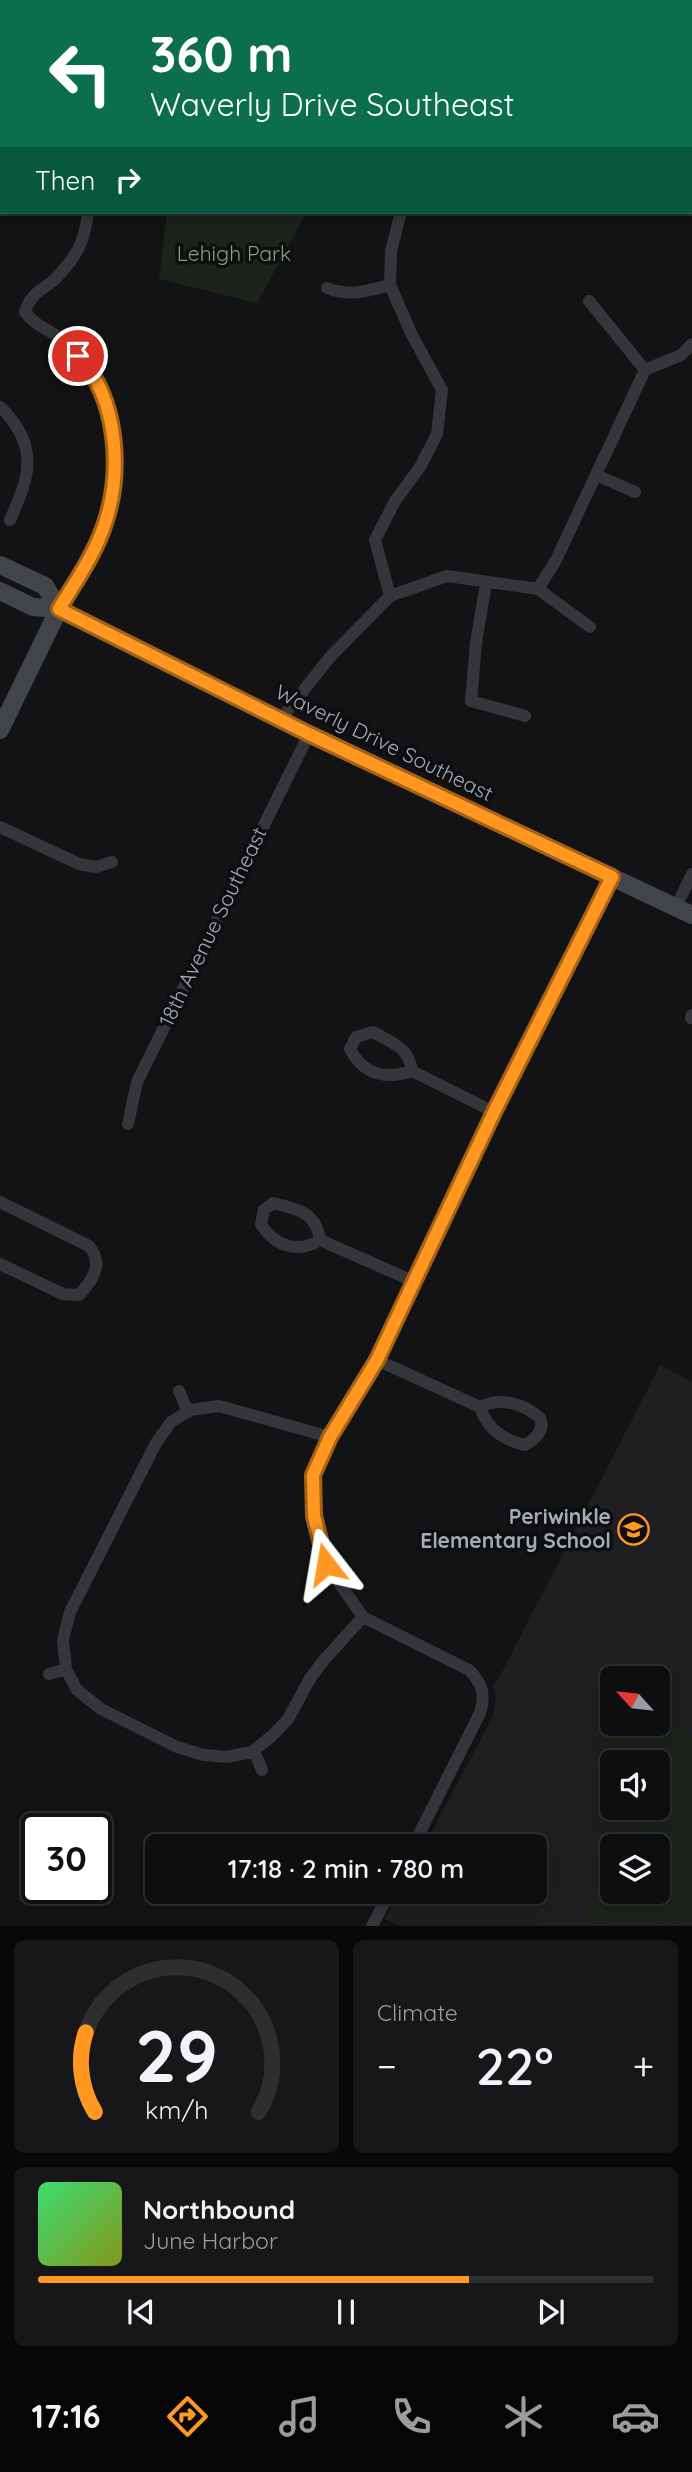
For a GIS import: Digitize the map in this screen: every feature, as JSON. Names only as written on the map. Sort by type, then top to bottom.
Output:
[{"type":"main road","name":"Waverly Drive Southeast","points":[[0,565],[45,586],[59,609]]},
{"type":"main road","name":"Waverly Drive Southeast","points":[[0,591],[33,607],[59,609],[309,734],[684,911]]},
{"type":"main road","points":[[0,730],[59,609]]},
{"type":"street","points":[[59,609],[103,529],[113,486],[113,438],[106,400],[88,367],[57,336],[32,321],[25,312],[28,300],[53,280],[80,249],[86,233],[88,214]]},
{"type":"street","points":[[390,596],[375,540],[395,501],[420,467],[437,434],[442,390],[412,335],[390,285],[391,251],[400,214]]},
{"type":"street","points":[[327,288],[342,294],[390,285]]},
{"type":"street","points":[[589,301],[645,370]]},
{"type":"street","points":[[538,589],[556,560],[645,370],[681,355],[692,344]]},
{"type":"street","points":[[0,407],[7,412],[24,439],[29,463],[25,486],[10,520]]},
{"type":"street","points":[[596,475],[635,492]]},
{"type":"street","points":[[281,719],[330,657],[390,596],[447,576],[538,589],[590,627]]},
{"type":"street","points":[[486,583],[476,643],[471,701],[525,716]]},
{"type":"street","name":"18th Avenue Southeast","points":[[128,1124],[136,1082],[309,734]]},
{"type":"street","points":[[0,827],[79,864],[96,867],[112,862]]},
{"type":"street","points":[[684,911],[692,874]]},
{"type":"street","points":[[419,1834],[480,1713],[484,1696],[481,1685],[468,1670],[363,1617],[326,1564],[314,1516],[313,1475],[330,1437],[377,1360],[494,1112],[612,877]]},
{"type":"street","points":[[412,1071],[411,1058],[405,1052],[373,1032],[356,1037],[349,1049],[358,1063],[383,1076],[399,1076],[412,1071],[494,1112]]},
{"type":"street","points":[[0,1202],[89,1246],[95,1253],[98,1265],[90,1283],[79,1295],[63,1294],[0,1264]]},
{"type":"street","points":[[273,1203],[312,1217],[320,1240],[308,1248],[290,1247],[268,1236],[261,1224],[264,1210],[273,1203]]},
{"type":"street","points":[[320,1240],[412,1281]]},
{"type":"street","points":[[377,1360],[480,1407],[489,1428],[519,1444],[525,1445],[533,1441],[540,1432],[542,1423],[536,1414],[509,1402],[492,1401],[480,1407]]},
{"type":"street","points":[[179,1391],[188,1412]]},
{"type":"street","points":[[330,1437],[219,1406],[188,1412],[172,1422],[156,1443],[70,1612],[63,1640],[66,1669],[77,1690],[101,1709],[177,1747],[204,1755],[227,1757],[254,1751],[288,1719],[318,1669],[363,1617]]},
{"type":"street","points":[[49,1674],[66,1669]]},
{"type":"street","points":[[254,1751],[262,1770]]},
{"type":"street","points":[[372,1926],[384,1904]]},
{"type":"shaded area","name":"Periwinkle Elementary School","points":[[660,1365],[692,1382],[692,1830],[670,1873],[670,1834],[600,1834],[600,1904],[654,1904],[643,1926],[399,1926],[385,1919],[393,1904],[547,1904],[547,1834],[430,1834],[492,1718],[496,1700],[493,1685]]},
{"type":"green space","name":"Lehigh Park","points":[[167,214],[306,214],[257,303],[159,279]]},
{"type":"green space","points":[[670,1724],[692,1736],[692,1926],[579,1926],[600,1885],[600,1904],[670,1904],[670,1834],[626,1834],[634,1820],[670,1820],[670,1750],[600,1750],[608,1736],[670,1736]]},
{"type":"green space","points":[[600,1751],[600,1765],[594,1762]]},
{"type":"place","name":"Periwinkle Elementary School","points":[[634,1529]]},
{"type":"route","points":[[78,356],[88,367],[106,400],[113,438],[113,486],[103,529],[59,609],[309,734],[612,877],[494,1112],[377,1360],[330,1437],[313,1475],[314,1516],[326,1564]]}]
